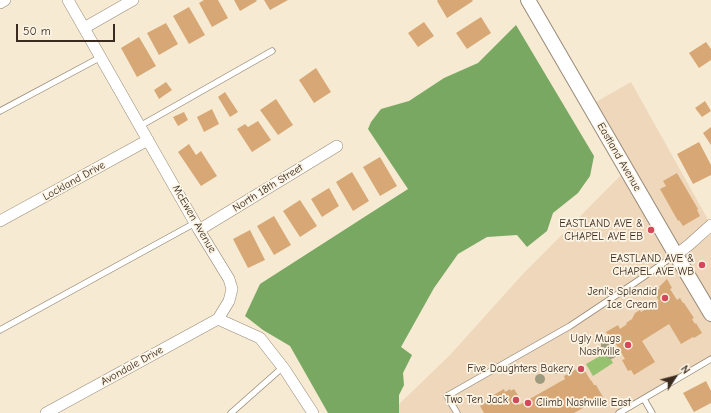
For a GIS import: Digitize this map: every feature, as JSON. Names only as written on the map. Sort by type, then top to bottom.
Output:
[{"type":"street","points":[[0,3],[5,0]]},
{"type":"street","name":"McEwen Avenue","points":[[68,0],[197,227],[229,279],[232,289],[229,302],[218,319]]},
{"type":"street","points":[[84,28],[133,0]]},
{"type":"street","name":"Eastland Avenue","points":[[528,0],[711,314]]},
{"type":"street","name":"Lockland Drive","points":[[0,221],[148,140]]},
{"type":"street","name":"North 18th Street","points":[[197,227],[337,146]]},
{"type":"street","points":[[676,255],[711,225]]},
{"type":"street","points":[[218,319],[260,338],[283,367],[312,413]]},
{"type":"street","name":"Avondale Drive","points":[[46,413],[218,319]]},
{"type":"lane","points":[[140,126],[272,51]]},
{"type":"lane","points":[[0,111],[101,57]]},
{"type":"lane","points":[[0,330],[197,227]]},
{"type":"lane","points":[[457,413],[447,396],[570,326],[676,255]]},
{"type":"lane","points":[[619,413],[711,359]]},
{"type":"lane","points":[[231,413],[283,367]]},
{"type":"lane","points":[[644,398],[652,413]]},
{"type":"shaded area","points":[[631,82],[711,225],[711,359],[619,413],[390,413],[450,355],[522,275],[626,170],[589,106]]},
{"type":"green space","points":[[516,25],[594,156],[590,176],[578,193],[553,213],[547,231],[527,247],[517,235],[487,237],[458,254],[434,288],[401,347],[412,355],[403,373],[404,385],[399,395],[399,413],[328,413],[290,346],[263,330],[245,316],[260,284],[408,189],[368,129],[371,122],[381,109],[409,101],[444,78],[478,63]]},
{"type":"green space","points":[[607,352],[613,363],[593,376],[586,364]]},
{"type":"building","points":[[204,0],[218,0],[228,18],[212,27],[199,3]]},
{"type":"building","points":[[234,0],[256,0],[257,1],[240,11]]},
{"type":"building","points":[[264,0],[288,0],[270,10]]},
{"type":"building","points":[[437,1],[473,1],[447,18]]},
{"type":"building","points":[[189,7],[205,35],[189,44],[173,16]]},
{"type":"building","points":[[481,17],[491,33],[467,49],[456,33]]},
{"type":"building","points":[[424,22],[434,36],[418,47],[408,33]]},
{"type":"building","points":[[166,23],[178,44],[159,55],[147,33]]},
{"type":"building","points":[[139,37],[156,66],[137,77],[121,48]]},
{"type":"building","points":[[706,42],[711,49],[711,60],[699,68],[689,53]]},
{"type":"building","points":[[316,68],[331,92],[314,103],[299,80]]},
{"type":"building","points":[[166,82],[172,90],[159,99],[154,90]]},
{"type":"building","points":[[225,92],[238,112],[230,117],[218,97]]},
{"type":"building","points":[[276,99],[293,125],[278,135],[260,110]]},
{"type":"building","points":[[705,101],[711,111],[702,117],[695,108]]},
{"type":"building","points":[[212,109],[219,124],[204,132],[197,117]]},
{"type":"building","points":[[184,112],[188,120],[178,126],[173,117]]},
{"type":"building","points":[[258,121],[271,140],[252,152],[237,129],[245,124],[248,127]]},
{"type":"building","points":[[711,127],[711,145],[703,133]]},
{"type":"building","points":[[699,142],[711,165],[711,175],[693,184],[677,154]]},
{"type":"building","points":[[189,144],[196,155],[201,151],[217,176],[201,186],[178,152]]},
{"type":"building","points":[[380,157],[397,186],[380,196],[363,167]]},
{"type":"building","points":[[352,172],[369,201],[353,211],[336,182]]},
{"type":"building","points":[[677,173],[698,209],[697,210],[700,216],[683,226],[679,220],[678,221],[660,189],[666,186],[663,181]]},
{"type":"building","points":[[329,188],[339,206],[322,217],[311,199]]},
{"type":"building","points":[[300,200],[317,226],[300,237],[283,211]]},
{"type":"building","points":[[274,216],[291,245],[274,255],[257,226]]},
{"type":"building","points":[[250,230],[265,260],[248,268],[233,239]]},
{"type":"building","points":[[667,279],[672,288],[670,289],[677,300],[680,298],[684,303],[694,318],[692,319],[695,324],[696,323],[702,333],[681,344],[669,324],[642,341],[655,362],[634,375],[631,370],[628,371],[622,360],[625,359],[614,341],[612,342],[606,332],[618,325],[620,329],[632,319],[635,313],[640,310],[641,312],[659,301],[654,293]]},
{"type":"building","points":[[582,366],[603,397],[574,413],[484,413],[480,406],[487,402],[485,400],[504,389],[505,392],[510,389],[511,391],[514,389],[521,400],[518,402],[519,405],[565,379],[564,376]]},
{"type":"building","points":[[706,381],[711,391],[711,403],[694,412],[683,393]]},
{"type":"place","name":"EASTLAND AVE & CHAPEL AVE EB","points":[[651,230]]},
{"type":"place","name":"EASTLAND AVE & CHAPEL AVE WB","points":[[702,265]]},
{"type":"place","name":"Jeni's Splendid Ice Cream","points":[[665,298]]},
{"type":"place","name":"Ugly Mugs Nashville","points":[[628,345]]},
{"type":"place","name":"Five Daughters Bakery","points":[[581,369]]},
{"type":"place","name":"Two Ten Jack","points":[[516,400]]},
{"type":"place","name":"Climb Nashville East","points":[[528,403]]}]
